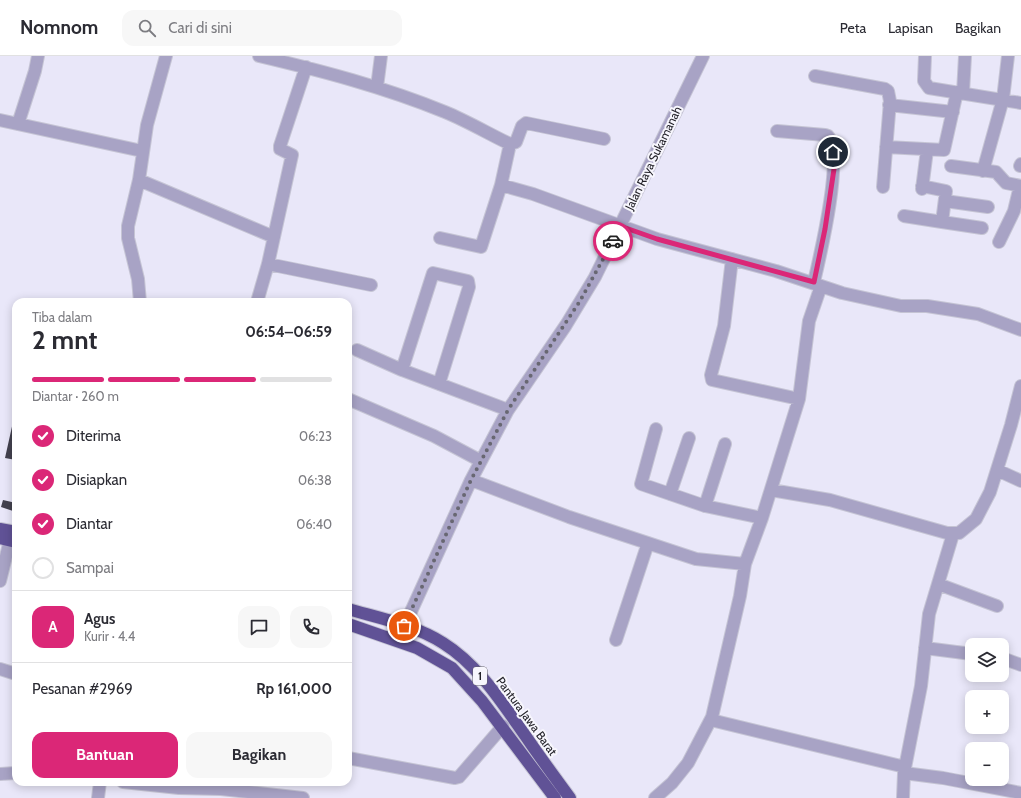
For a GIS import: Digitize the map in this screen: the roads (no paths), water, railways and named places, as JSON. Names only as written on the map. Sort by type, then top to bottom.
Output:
[{"type":"highway","points":[[0,528],[10,538]]},
{"type":"highway","name":"Pantura Jawa Barat","points":[[352,610],[404,626],[442,642],[457,653],[479,674],[570,798]]},
{"type":"highway","name":"1","points":[[352,625],[398,640],[417,648],[452,668],[473,690],[503,726],[555,798]]},
{"type":"street","points":[[18,124],[35,71],[38,56]]},
{"type":"street","points":[[140,298],[138,279],[128,238],[128,226],[139,180],[142,151],[147,125],[166,56]]},
{"type":"street","points":[[259,56],[306,67],[377,87],[446,112],[510,144],[516,142],[522,126],[526,124],[604,138]]},
{"type":"street","points":[[377,87],[382,56]]},
{"type":"street","name":"Jalan Raya Sukamanah","points":[[398,640],[471,480],[508,410],[580,301],[620,226],[703,56]]},
{"type":"street","points":[[925,56],[924,81],[925,85],[929,88],[1021,103]]},
{"type":"street","points":[[886,147],[944,150],[953,112],[960,92],[965,56]]},
{"type":"street","points":[[983,170],[1003,99],[1008,56]]},
{"type":"street","points":[[258,298],[268,264],[292,155],[280,149],[280,146],[306,67]]},
{"type":"street","points":[[815,76],[885,89],[889,94],[883,186]]},
{"type":"street","points":[[889,105],[953,112]]},
{"type":"street","points":[[0,120],[142,151]]},
{"type":"street","points":[[655,798],[672,783],[688,764],[711,720],[728,648],[745,564],[762,518],[799,399],[809,321],[818,284],[834,169],[832,142],[828,136],[825,135],[777,131]]},
{"type":"street","points":[[440,238],[475,247],[481,247],[501,185],[510,144]]},
{"type":"street","points":[[927,150],[922,187],[946,191],[942,222]]},
{"type":"street","points":[[951,166],[996,172],[1006,183],[1021,186],[1014,211],[998,242]]},
{"type":"street","points":[[139,180],[274,238]]},
{"type":"street","points":[[501,185],[533,194],[657,239],[818,284],[842,293],[900,306],[927,306],[978,314],[1021,330]]},
{"type":"street","points":[[945,201],[988,207]]},
{"type":"street","points":[[904,216],[982,228]]},
{"type":"street","points":[[732,259],[724,326],[711,375],[712,380],[799,399]]},
{"type":"street","points":[[268,264],[371,285]]},
{"type":"street","points":[[402,370],[432,274],[436,272],[468,281],[470,287],[439,384]]},
{"type":"street","points":[[357,350],[402,370],[508,410]]},
{"type":"street","points":[[771,490],[830,500],[953,534],[959,533],[976,519],[990,492],[997,470],[1016,426],[1021,386]]},
{"type":"street","points":[[352,401],[434,436],[481,461]]},
{"type":"street","points":[[656,429],[641,484],[706,506],[762,518]]},
{"type":"street","points":[[670,494],[689,438]]},
{"type":"street","points":[[706,506],[725,444]]},
{"type":"street","points":[[997,470],[1021,481]]},
{"type":"street","points":[[471,480],[569,517],[696,558],[745,564]]},
{"type":"street","points":[[902,798],[905,770],[921,686],[929,614],[953,534]]},
{"type":"street","points":[[0,581],[10,538]]},
{"type":"street","points":[[616,640],[648,543]]},
{"type":"street","points":[[938,584],[997,606]]},
{"type":"street","points":[[925,648],[965,653]]},
{"type":"street","points":[[1009,661],[1021,665]]},
{"type":"street","points":[[0,669],[12,673]]},
{"type":"street","points":[[711,720],[905,770],[1021,793]]},
{"type":"street","points":[[352,759],[455,778],[459,777],[503,726]]},
{"type":"street","points":[[0,774],[12,773]]},
{"type":"street","points":[[98,798],[100,786]]},
{"type":"street","points":[[160,786],[221,794],[303,798]]}]
